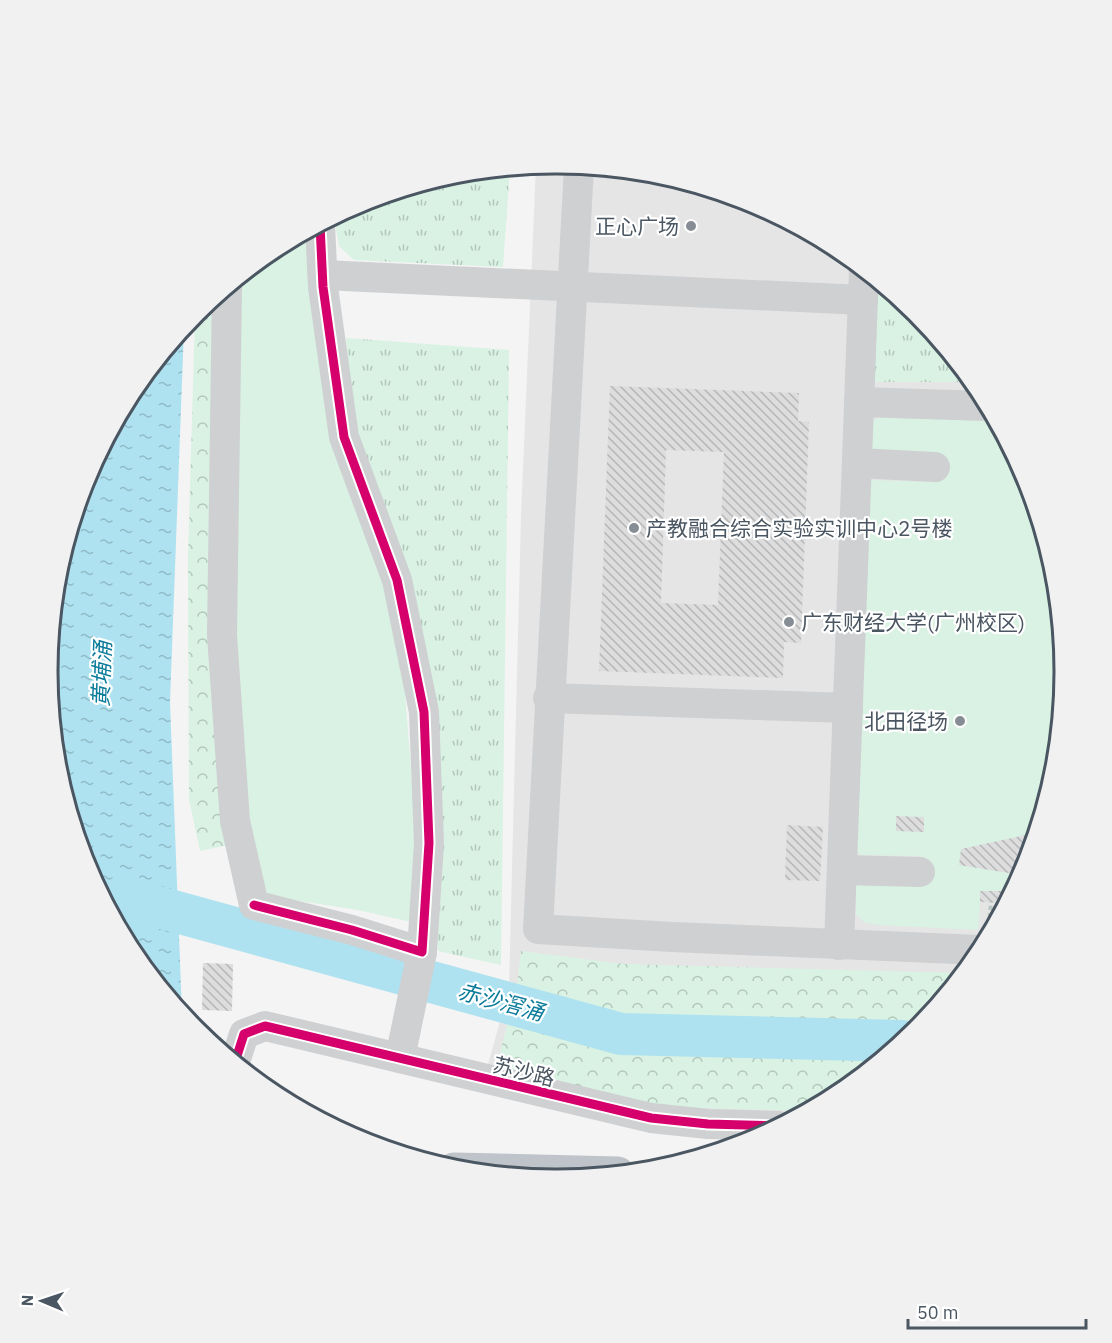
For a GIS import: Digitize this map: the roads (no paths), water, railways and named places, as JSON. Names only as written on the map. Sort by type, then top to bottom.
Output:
[{"type":"street","points":[[578,175],[548,698],[538,929],[839,945],[974,941]]},
{"type":"street","points":[[321,234],[323,275],[344,437],[397,580],[424,712],[429,843],[422,952],[400,1058]]},
{"type":"street","points":[[323,275],[863,300]]},
{"type":"street","points":[[839,945],[864,281]]},
{"type":"street","points":[[227,298],[222,635],[235,822],[254,905],[352,930],[422,952]]},
{"type":"street","points":[[859,402],[976,406]]},
{"type":"street","points":[[857,464],[935,467]]},
{"type":"street","points":[[548,698],[848,708]]},
{"type":"street","points":[[842,870],[921,872]]},
{"type":"street","name":"苏沙路","points":[[238,1054],[244,1034],[265,1026],[651,1118],[708,1124],[759,1125]]},
{"type":"water","name":"黄埔涌","points":[[183,341],[170,702],[181,999],[142,948],[110,892],[96,862],[75,800],[68,769],[58,672],[68,574],[75,543],[96,481],[110,451],[142,395]]},
{"type":"waterway","name":"赤沙滘涌","points":[[122,897],[621,1034],[890,1041]]},
{"type":"place","name":"正心广场","points":[[691,226]]},
{"type":"place","name":"产教融合综合实验实训中心2号楼","points":[[634,528]]},
{"type":"place","name":"广东财经大学(广州校区)","points":[[789,622]]},
{"type":"place","name":"北田径场","points":[[960,721]]}]
